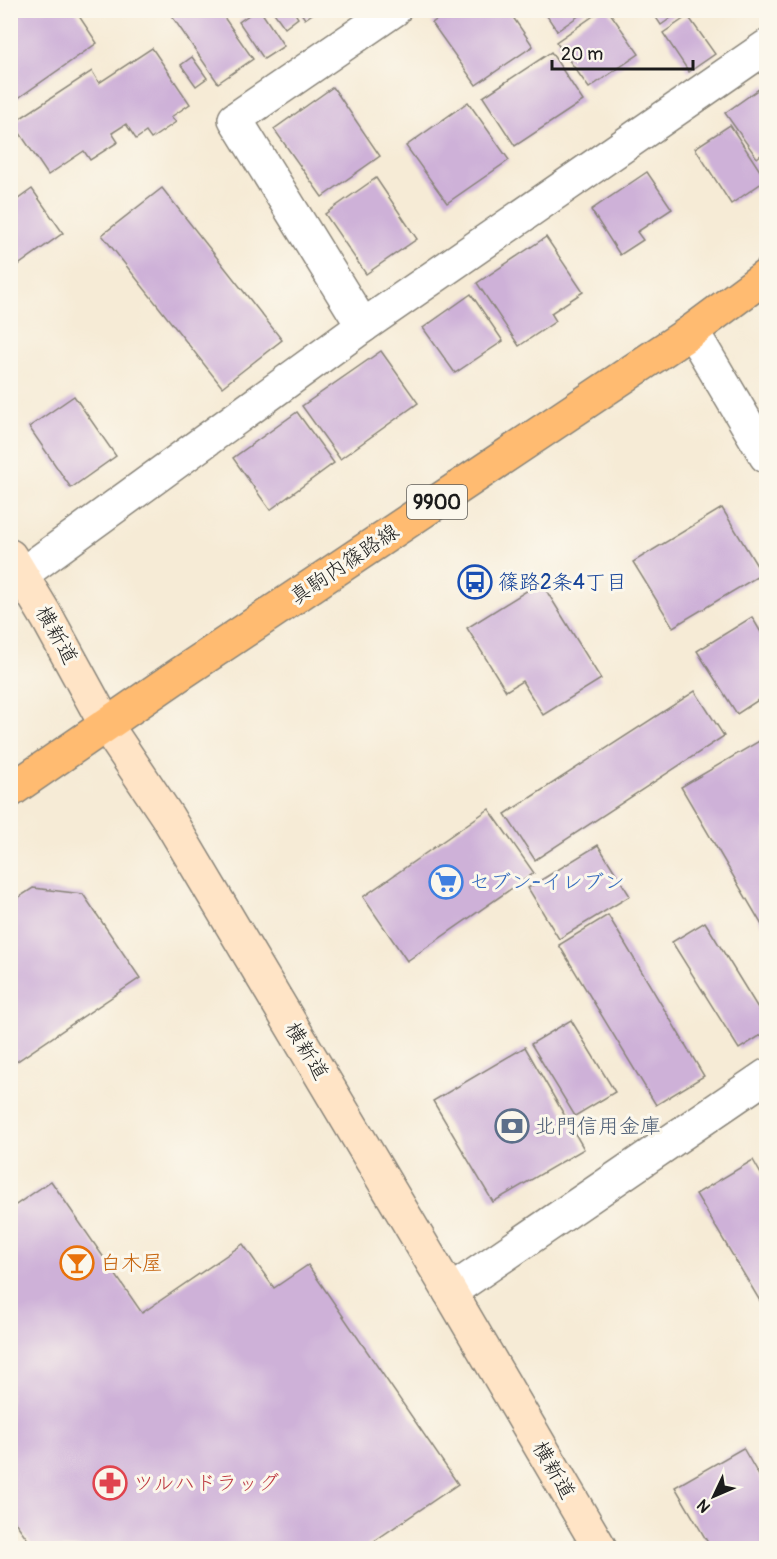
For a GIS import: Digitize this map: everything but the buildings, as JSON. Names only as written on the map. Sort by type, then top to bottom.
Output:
[{"type":"main road","name":"真駒内篠路線","points":[[10,790],[692,331],[766,276]]},
{"type":"street","points":[[363,326],[236,119],[394,10]]},
{"type":"street","points":[[16,566],[766,47]]},
{"type":"street","points":[[692,331],[766,456]]},
{"type":"street","name":"横新道","points":[[16,566],[106,725],[167,816],[600,1548]]},
{"type":"street","points":[[450,1292],[766,1076]]},
{"type":"place","name":"篠路2条4丁目","points":[[475,582]]},
{"type":"place","name":"セブン-イレブン","points":[[446,882]]},
{"type":"place","name":"北門信用金庫","points":[[512,1126]]},
{"type":"place","name":"白木屋","points":[[77,1263]]},
{"type":"place","name":"ツルハドラッグ","points":[[110,1483]]}]
